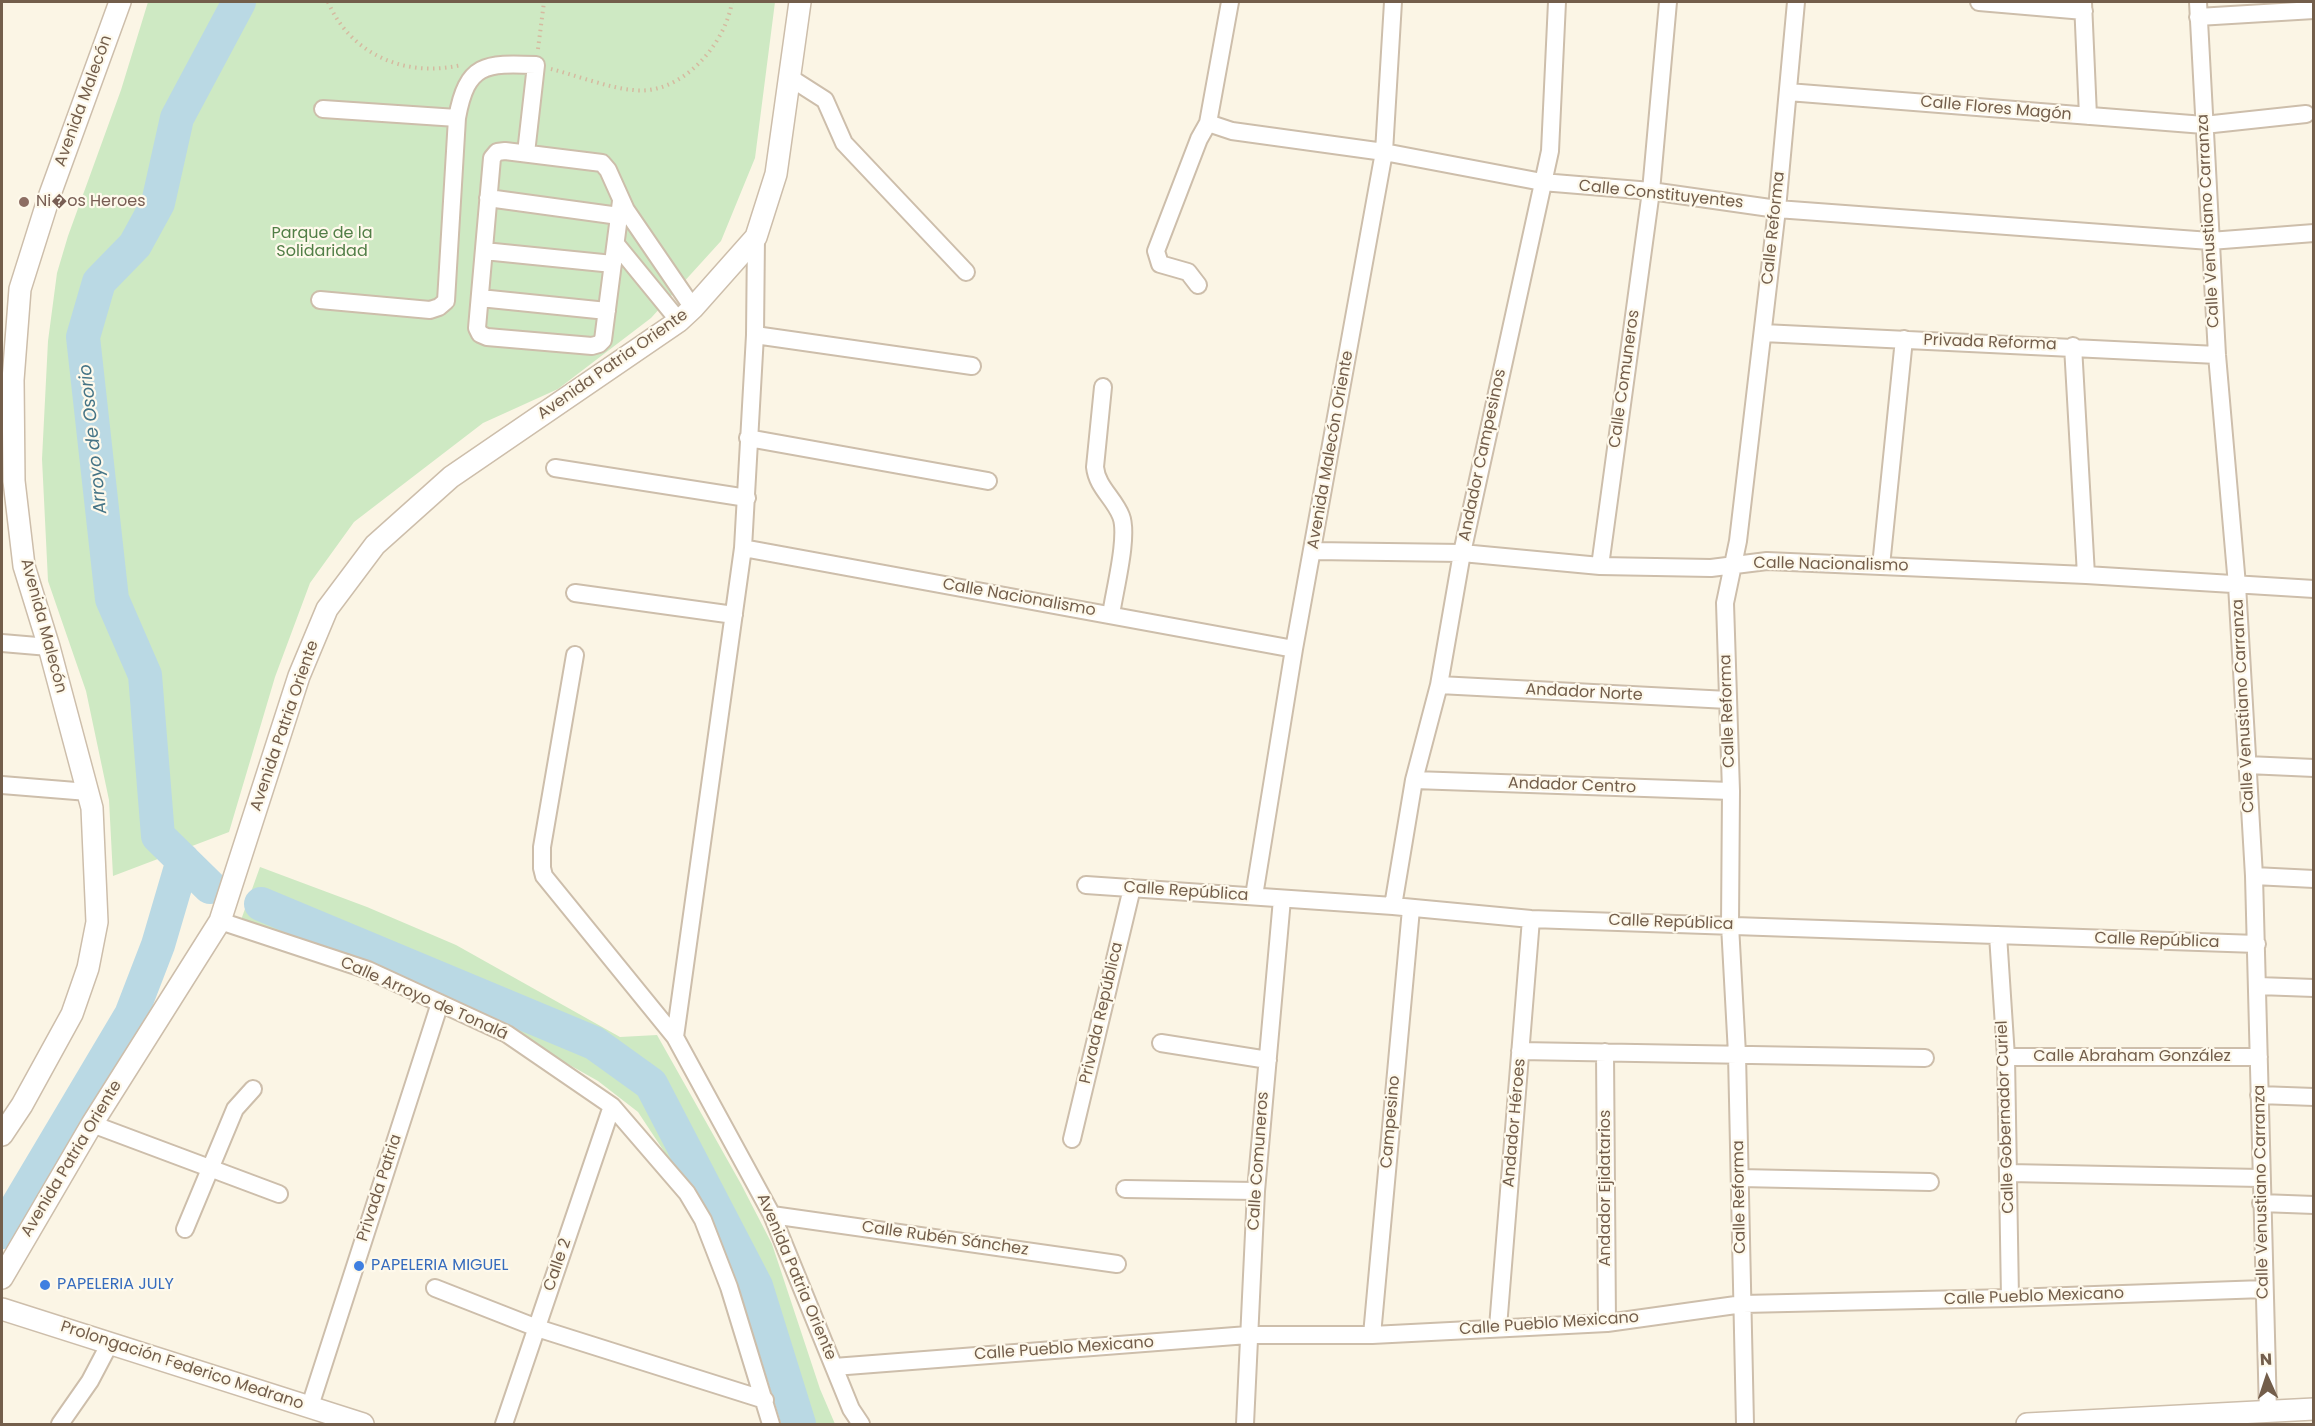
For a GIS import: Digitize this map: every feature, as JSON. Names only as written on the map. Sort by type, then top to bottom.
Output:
[{"type":"street","name":"Avenida Malecón","points":[[2,1135],[22,1105],[72,1014],[88,968],[97,922],[92,808],[10,513],[14,481],[7,380],[20,290],[49,197],[120,2]]},
{"type":"street","name":"Avenida Patria Oriente","points":[[675,1036],[743,548],[755,335],[756,237],[776,174],[800,2]]},
{"type":"street","points":[[1198,285],[1188,272],[1160,264],[1156,252],[1208,123],[1230,2]]},
{"type":"street","name":"Avenida Malecón Oriente","points":[[1254,897],[1294,649],[1384,152],[1393,2]]},
{"type":"street","name":"Andador Campesinos","points":[[1393,906],[1414,780],[1439,685],[1462,553],[1550,151],[1557,2]]},
{"type":"street","name":"Calle Comuneros","points":[[1600,566],[1651,191],[1668,2]]},
{"type":"street","name":"Calle Reforma","points":[[1745,1425],[1737,1054],[1730,925],[1731,791],[1725,603],[1738,541],[1763,333],[1796,2]]},
{"type":"street","points":[[1979,2],[2084,6],[2088,116]]},
{"type":"street","points":[[2198,9],[2313,10]]},
{"type":"street","name":"Calle Venustiano Carranza","points":[[2198,9],[2217,355],[2236,585],[2258,944],[2260,1178],[2268,1412]]},
{"type":"street","points":[[320,300],[430,310],[439,308],[446,301],[457,118],[462,93],[474,75],[487,67],[503,64],[536,65],[526,153]]},
{"type":"street","points":[[789,77],[825,100],[844,143],[966,272]]},
{"type":"street","name":"Calle Flores Magón","points":[[1788,92],[2204,125],[2306,114]]},
{"type":"street","points":[[323,109],[457,118]]},
{"type":"street","name":"Calle Constituyentes","points":[[1208,123],[1232,131],[1384,152],[1542,182],[1651,191],[1777,209],[2210,241],[2313,233]]},
{"type":"street","points":[[620,208],[603,340],[592,346],[486,337],[480,334],[477,328],[492,158],[497,152],[505,151],[602,163],[608,170],[620,208],[656,256],[686,314]]},
{"type":"street","points":[[489,198],[620,208]]},
{"type":"street","name":"Avenida Patria Oriente","points":[[2,1278],[92,1124],[220,921],[299,676],[327,609],[375,545],[450,477],[686,314],[756,237]]},
{"type":"street","points":[[616,244],[640,273],[686,314]]},
{"type":"street","points":[[484,251],[613,264]]},
{"type":"street","points":[[640,273],[656,256]]},
{"type":"street","points":[[480,298],[607,311]]},
{"type":"street","name":"Privada Reforma","points":[[1763,333],[2073,346],[2217,355]]},
{"type":"street","points":[[755,335],[972,366]]},
{"type":"street","points":[[1881,566],[1904,339]]},
{"type":"street","points":[[2073,346],[2086,575]]},
{"type":"street","points":[[1103,387],[1095,466],[1096,477],[1122,517],[1123,525],[1123,542],[1111,615]]},
{"type":"street","points":[[748,438],[988,481]]},
{"type":"street","points":[[555,468],[747,498]]},
{"type":"street","name":"Calle Nacionalismo","points":[[743,548],[1294,649]]},
{"type":"street","name":"Calle Nacionalismo","points":[[1313,551],[1462,553],[1600,566],[1712,568],[1767,561],[2086,575],[2313,589]]},
{"type":"street","points":[[575,593],[734,615]]},
{"type":"street","points":[[2,643],[49,647]]},
{"type":"street","name":"Avenida Patria Oriente","points":[[575,655],[542,847],[542,868],[549,882],[675,1036],[772,1215],[851,1410],[861,1425]]},
{"type":"street","name":"Andador Norte","points":[[1439,685],[1728,700]]},
{"type":"street","points":[[2247,765],[2313,768]]},
{"type":"street","name":"Andador Centro","points":[[1414,780],[1731,791]]},
{"type":"street","points":[[2,785],[88,792]]},
{"type":"street","points":[[2254,876],[2313,879]]},
{"type":"street","name":"Calle República","points":[[1086,885],[1393,906],[1531,919],[2258,944]]},
{"type":"street","name":"Privada República","points":[[1072,1139],[1132,888]]},
{"type":"street","name":"Calle Comuneros","points":[[1245,1425],[1256,1191],[1282,899]]},
{"type":"street","name":"Campesino","points":[[1372,1335],[1411,909]]},
{"type":"street","name":"Andador Héroes","points":[[1498,1327],[1531,919]]},
{"type":"street","name":"Calle Arroyo de Tonalá","points":[[220,921],[368,970],[507,1034],[612,1106],[687,1193],[703,1220],[729,1287],[771,1425]]},
{"type":"street","name":"Calle Gobernador Curiel","points":[[1998,935],[2006,1057],[2010,1298]]},
{"type":"street","points":[[2258,986],[2313,988]]},
{"type":"street","name":"Privada Patria","points":[[310,1406],[440,1003]]},
{"type":"street","points":[[1161,1043],[1268,1060]]},
{"type":"street","points":[[1520,1051],[1925,1058]]},
{"type":"street","name":"Andador Ejidatarios","points":[[1605,1053],[1606,1323]]},
{"type":"street","name":"Calle Abraham González","points":[[2006,1057],[2259,1057]]},
{"type":"street","points":[[185,1229],[235,1109],[253,1089]]},
{"type":"street","points":[[2259,1095],[2313,1097]]},
{"type":"street","name":"Calle 2","points":[[504,1425],[612,1106]]},
{"type":"street","points":[[92,1124],[279,1194]]},
{"type":"street","points":[[2009,1173],[2260,1178]]},
{"type":"street","points":[[1740,1178],[1930,1182]]},
{"type":"street","points":[[1125,1189],[1256,1191]]},
{"type":"street","points":[[2261,1203],[2313,1205]]},
{"type":"street","name":"Calle Rubén Sánchez","points":[[772,1215],[1117,1264]]},
{"type":"street","points":[[435,1288],[537,1328],[765,1400]]},
{"type":"street","name":"Calle Pueblo Mexicano","points":[[834,1367],[1248,1335],[1372,1335],[1606,1323],[1743,1304],[2264,1289]]},
{"type":"street","name":"Prolongación Federico Medrano","points":[[2,1309],[310,1406],[363,1425]]},
{"type":"street","points":[[60,1425],[90,1381],[110,1343]]},
{"type":"street","points":[[2027,1425],[2313,1409]]},
{"type":"path","points":[[536,65],[544,2]]},
{"type":"green space","name":"Parque de la Solidaridad","points":[[148,2],[775,2],[755,158],[721,241],[651,318],[558,389],[483,423],[354,522],[310,583],[275,677],[229,832],[113,876],[109,800],[86,691],[48,581],[42,459],[48,341],[57,273],[68,236],[121,90]]},
{"type":"green space","points":[[260,867],[367,907],[456,945],[620,1037],[657,1035],[772,1244],[820,1389],[835,1424],[786,1424],[712,1224],[638,1112],[598,1081],[431,987],[347,954],[241,920]]},
{"type":"waterway","name":"Arroyo de Osorio","points":[[210,887],[158,836],[145,675],[112,599],[83,337],[99,282],[135,245],[158,203],[177,118],[239,2]]},
{"type":"waterway","points":[[2,1232],[131,1015],[158,945],[183,860]]},
{"type":"waterway","points":[[261,904],[594,1043],[651,1084],[756,1286],[799,1424]]},
{"type":"place","name":"Ni�os Heroes","points":[[24,202]]},
{"type":"place","name":"PAPELERIA MIGUEL","points":[[359,1266]]},
{"type":"place","name":"PAPELERIA JULY","points":[[45,1285]]}]
